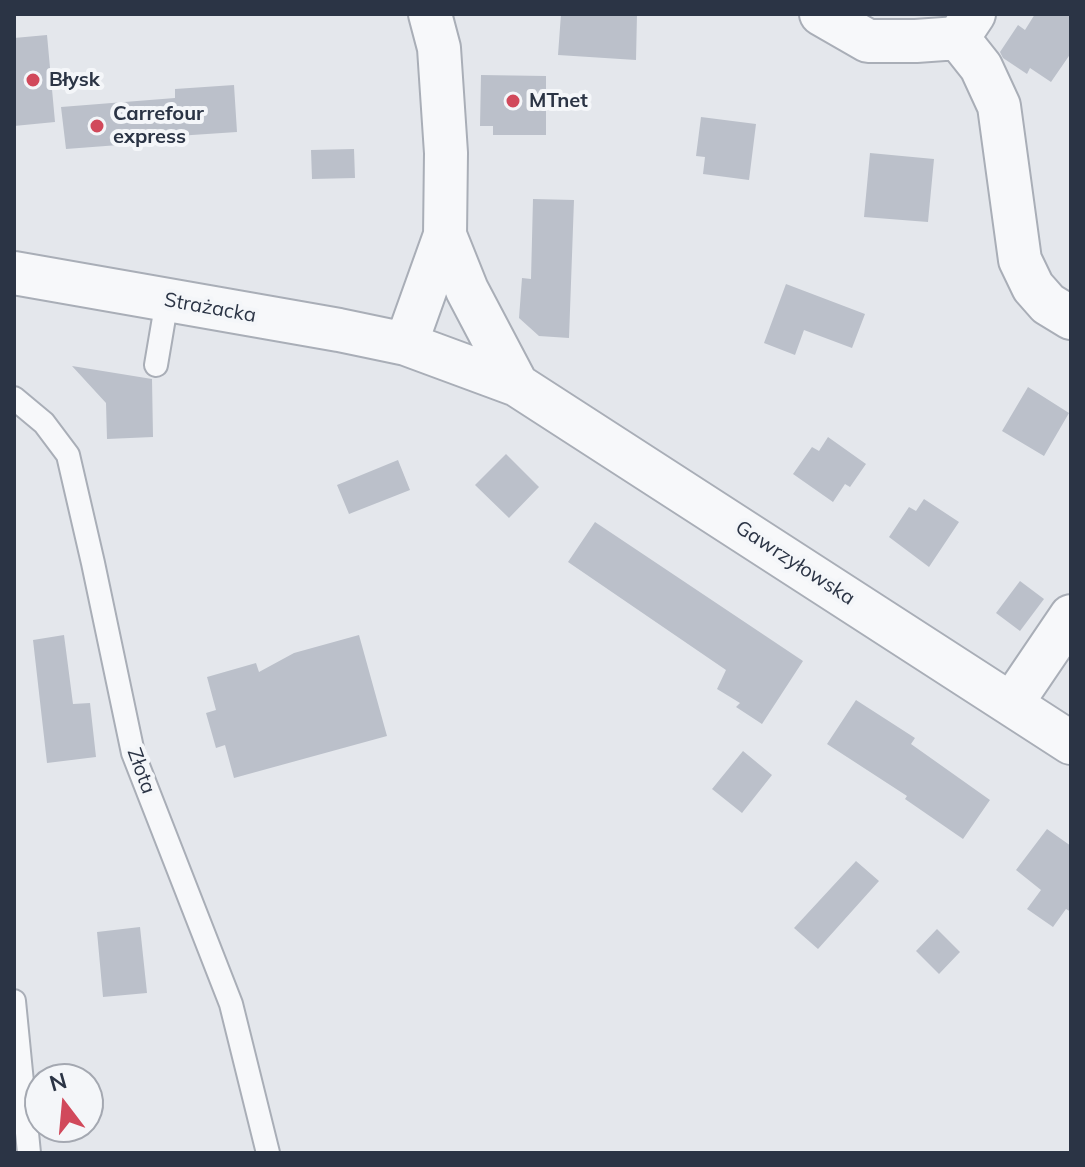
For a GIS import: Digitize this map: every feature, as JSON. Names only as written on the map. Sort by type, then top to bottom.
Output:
[{"type":"street","name":"Gawrzyłowska","points":[[430,14],[439,48],[446,153],[445,235],[406,344],[517,385],[1071,743]]},
{"type":"street","points":[[821,14],[868,41],[966,26],[999,106],[1020,260],[1033,287],[1048,304],[1071,318]]},
{"type":"street","name":"Gawrzyłowska","points":[[445,235],[467,290],[517,385]]},
{"type":"street","name":"Strażacka","points":[[14,273],[406,344]]},
{"type":"street","points":[[1012,703],[1071,616]]},
{"type":"lane","points":[[156,365],[167,300]]},
{"type":"lane","name":"Złota","points":[[14,398],[44,423],[68,455],[133,753],[231,1004],[268,1153]]},
{"type":"lane","points":[[14,1001],[29,1153]]},
{"type":"building","points":[[561,14],[637,14],[636,60],[558,55]]},
{"type":"building","points":[[1035,14],[1071,14],[1071,53],[1051,82],[1030,68],[1027,74],[1003,58],[1000,52],[1018,25],[1025,30]]},
{"type":"building","name":"Błysk","points":[[47,35],[55,122],[14,126],[14,38]]},
{"type":"building","name":"MTnet","points":[[481,75],[546,76],[546,135],[493,135],[493,126],[480,126]]},
{"type":"building","points":[[234,85],[237,132],[132,139],[132,144],[66,149],[61,107],[175,98],[175,89]]},
{"type":"building","points":[[701,117],[756,124],[749,180],[703,174],[705,157],[696,156]]},
{"type":"building","points":[[354,149],[355,178],[312,179],[311,150]]},
{"type":"building","points":[[870,153],[934,159],[928,222],[864,217]]},
{"type":"building","points":[[533,199],[574,200],[569,338],[539,336],[519,318],[522,278],[531,279]]},
{"type":"building","points":[[786,284],[865,314],[852,348],[804,330],[795,355],[764,343]]},
{"type":"building","points":[[72,366],[152,379],[153,437],[107,439],[106,403]]},
{"type":"building","points":[[1028,387],[1069,413],[1044,456],[1002,431]]},
{"type":"building","points":[[828,437],[866,464],[850,487],[845,484],[833,502],[793,474],[812,447],[819,451]]},
{"type":"building","points":[[506,454],[539,487],[509,518],[475,485]]},
{"type":"building","points":[[398,460],[410,490],[349,514],[337,485]]},
{"type":"building","points":[[924,499],[959,522],[929,567],[889,537],[909,507],[916,511]]},
{"type":"building","points":[[595,522],[803,661],[762,724],[736,707],[740,703],[717,689],[726,670],[568,562]]},
{"type":"building","points":[[1020,581],[1044,599],[1020,631],[996,613]]},
{"type":"building","points":[[64,635],[73,704],[90,703],[96,757],[47,763],[33,640]]},
{"type":"building","points":[[359,635],[387,736],[234,778],[225,745],[216,748],[206,713],[216,710],[207,677],[256,663],[259,672],[294,653]]},
{"type":"building","points":[[856,700],[915,738],[911,744],[990,800],[963,839],[905,799],[907,796],[827,744]]},
{"type":"building","points":[[743,751],[772,775],[742,813],[712,789]]},
{"type":"building","points":[[1047,829],[1071,846],[1071,912],[1066,909],[1053,927],[1027,909],[1041,890],[1016,870]]},
{"type":"building","points":[[856,861],[879,881],[818,949],[794,928]]},
{"type":"building","points":[[140,927],[147,993],[103,997],[97,932]]},
{"type":"building","points":[[937,929],[960,952],[939,974],[916,951]]},
{"type":"place","name":"Błysk","points":[[33,80]]},
{"type":"place","name":"MTnet","points":[[513,101]]},
{"type":"place","name":"Carrefour express","points":[[97,126]]}]
